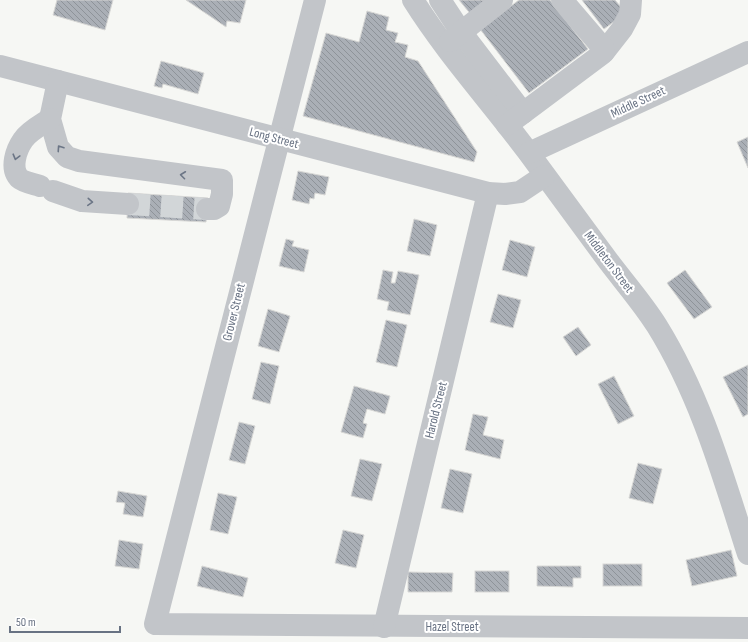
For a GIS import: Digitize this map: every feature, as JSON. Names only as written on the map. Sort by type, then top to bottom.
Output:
[{"type":"street","name":"Grover Street","points":[[155,624],[278,139],[315,0]]},
{"type":"street","points":[[440,0],[515,119],[604,52],[622,29],[630,14],[631,0]]},
{"type":"street","points":[[444,45],[502,0]]},
{"type":"street","points":[[562,0],[603,48],[604,52]]},
{"type":"street","name":"Middleton Street","points":[[419,2],[433,32],[515,119],[529,153],[544,176],[639,300],[657,327],[688,383],[701,412],[718,458],[748,554]]},
{"type":"street","name":"Middle Street","points":[[529,153],[748,52]]},
{"type":"street","name":"Long Street","points":[[0,66],[488,194],[520,192],[544,176]]},
{"type":"street","points":[[58,82],[50,119],[58,147],[67,157],[79,162],[222,180],[222,194],[219,206],[214,209],[207,209]]},
{"type":"street","points":[[50,119],[35,128],[23,140],[14,162],[14,170],[20,179],[82,201],[128,204]]},
{"type":"street","name":"Harold Street","points":[[384,627],[488,194]]},
{"type":"street","name":"Hazel Street","points":[[155,624],[384,627],[748,628]]},
{"type":"building","points":[[57,0],[113,0],[105,30],[53,15]]},
{"type":"building","points":[[186,0],[246,0],[240,23],[227,21],[226,27]]},
{"type":"building","points":[[459,0],[495,0],[473,17]]},
{"type":"building","points":[[519,0],[550,0],[588,49],[529,93],[480,29]]},
{"type":"building","points":[[582,0],[615,0],[626,13],[604,29]]},
{"type":"building","points":[[367,11],[389,17],[386,30],[398,33],[395,42],[408,45],[405,57],[418,61],[477,152],[474,162],[303,116],[326,33],[359,42]]},
{"type":"building","points":[[161,61],[204,73],[198,94],[163,84],[162,88],[154,86]]},
{"type":"building","points":[[748,137],[748,168],[737,142]]},
{"type":"building","points":[[298,171],[329,177],[325,195],[315,193],[314,199],[310,198],[309,204],[292,200]]},
{"type":"building","points":[[128,193],[208,198],[206,222],[127,218]]},
{"type":"building","points":[[414,219],[437,225],[430,256],[407,251]]},
{"type":"building","points":[[286,239],[294,241],[292,246],[309,250],[304,272],[279,266]]},
{"type":"building","points":[[510,240],[535,247],[527,277],[502,270]]},
{"type":"building","points":[[383,270],[393,272],[391,283],[395,283],[398,271],[419,275],[410,315],[387,310],[389,302],[377,299]]},
{"type":"building","points":[[685,270],[712,307],[694,319],[667,283]]},
{"type":"building","points":[[498,294],[521,300],[513,328],[490,322]]},
{"type":"building","points":[[268,309],[290,316],[279,352],[258,346]]},
{"type":"building","points":[[386,320],[407,325],[397,367],[376,362]]},
{"type":"building","points":[[578,327],[591,345],[576,356],[563,337]]},
{"type":"building","points":[[261,362],[279,366],[270,404],[252,399]]},
{"type":"building","points":[[748,365],[748,414],[743,417],[723,377]]},
{"type":"building","points":[[614,376],[634,416],[618,424],[598,384]]},
{"type":"building","points":[[354,386],[390,396],[385,414],[367,409],[363,423],[367,424],[363,438],[341,432]]},
{"type":"building","points":[[473,414],[488,417],[483,435],[504,440],[500,459],[465,450]]},
{"type":"building","points":[[239,422],[255,426],[245,464],[229,460]]},
{"type":"building","points":[[360,459],[382,464],[372,501],[351,496]]},
{"type":"building","points":[[638,463],[662,469],[653,504],[629,498]]},
{"type":"building","points":[[450,469],[472,474],[463,513],[441,508]]},
{"type":"building","points":[[118,491],[147,496],[143,517],[123,514],[125,503],[116,502]]},
{"type":"building","points":[[218,493],[237,497],[228,534],[210,530]]},
{"type":"building","points":[[343,530],[364,535],[356,568],[335,563]]},
{"type":"building","points":[[119,540],[143,544],[139,569],[115,566]]},
{"type":"building","points":[[731,550],[737,576],[692,586],[686,560]]},
{"type":"building","points":[[603,564],[642,564],[642,586],[603,586]]},
{"type":"building","points":[[202,566],[248,578],[243,597],[197,586]]},
{"type":"building","points":[[537,566],[581,566],[581,578],[573,578],[573,587],[537,586]]},
{"type":"building","points":[[475,571],[509,571],[509,592],[475,592]]},
{"type":"building","points":[[408,572],[453,573],[452,592],[408,592]]},
{"type":"tunnel","points":[[128,204],[207,209]]}]
